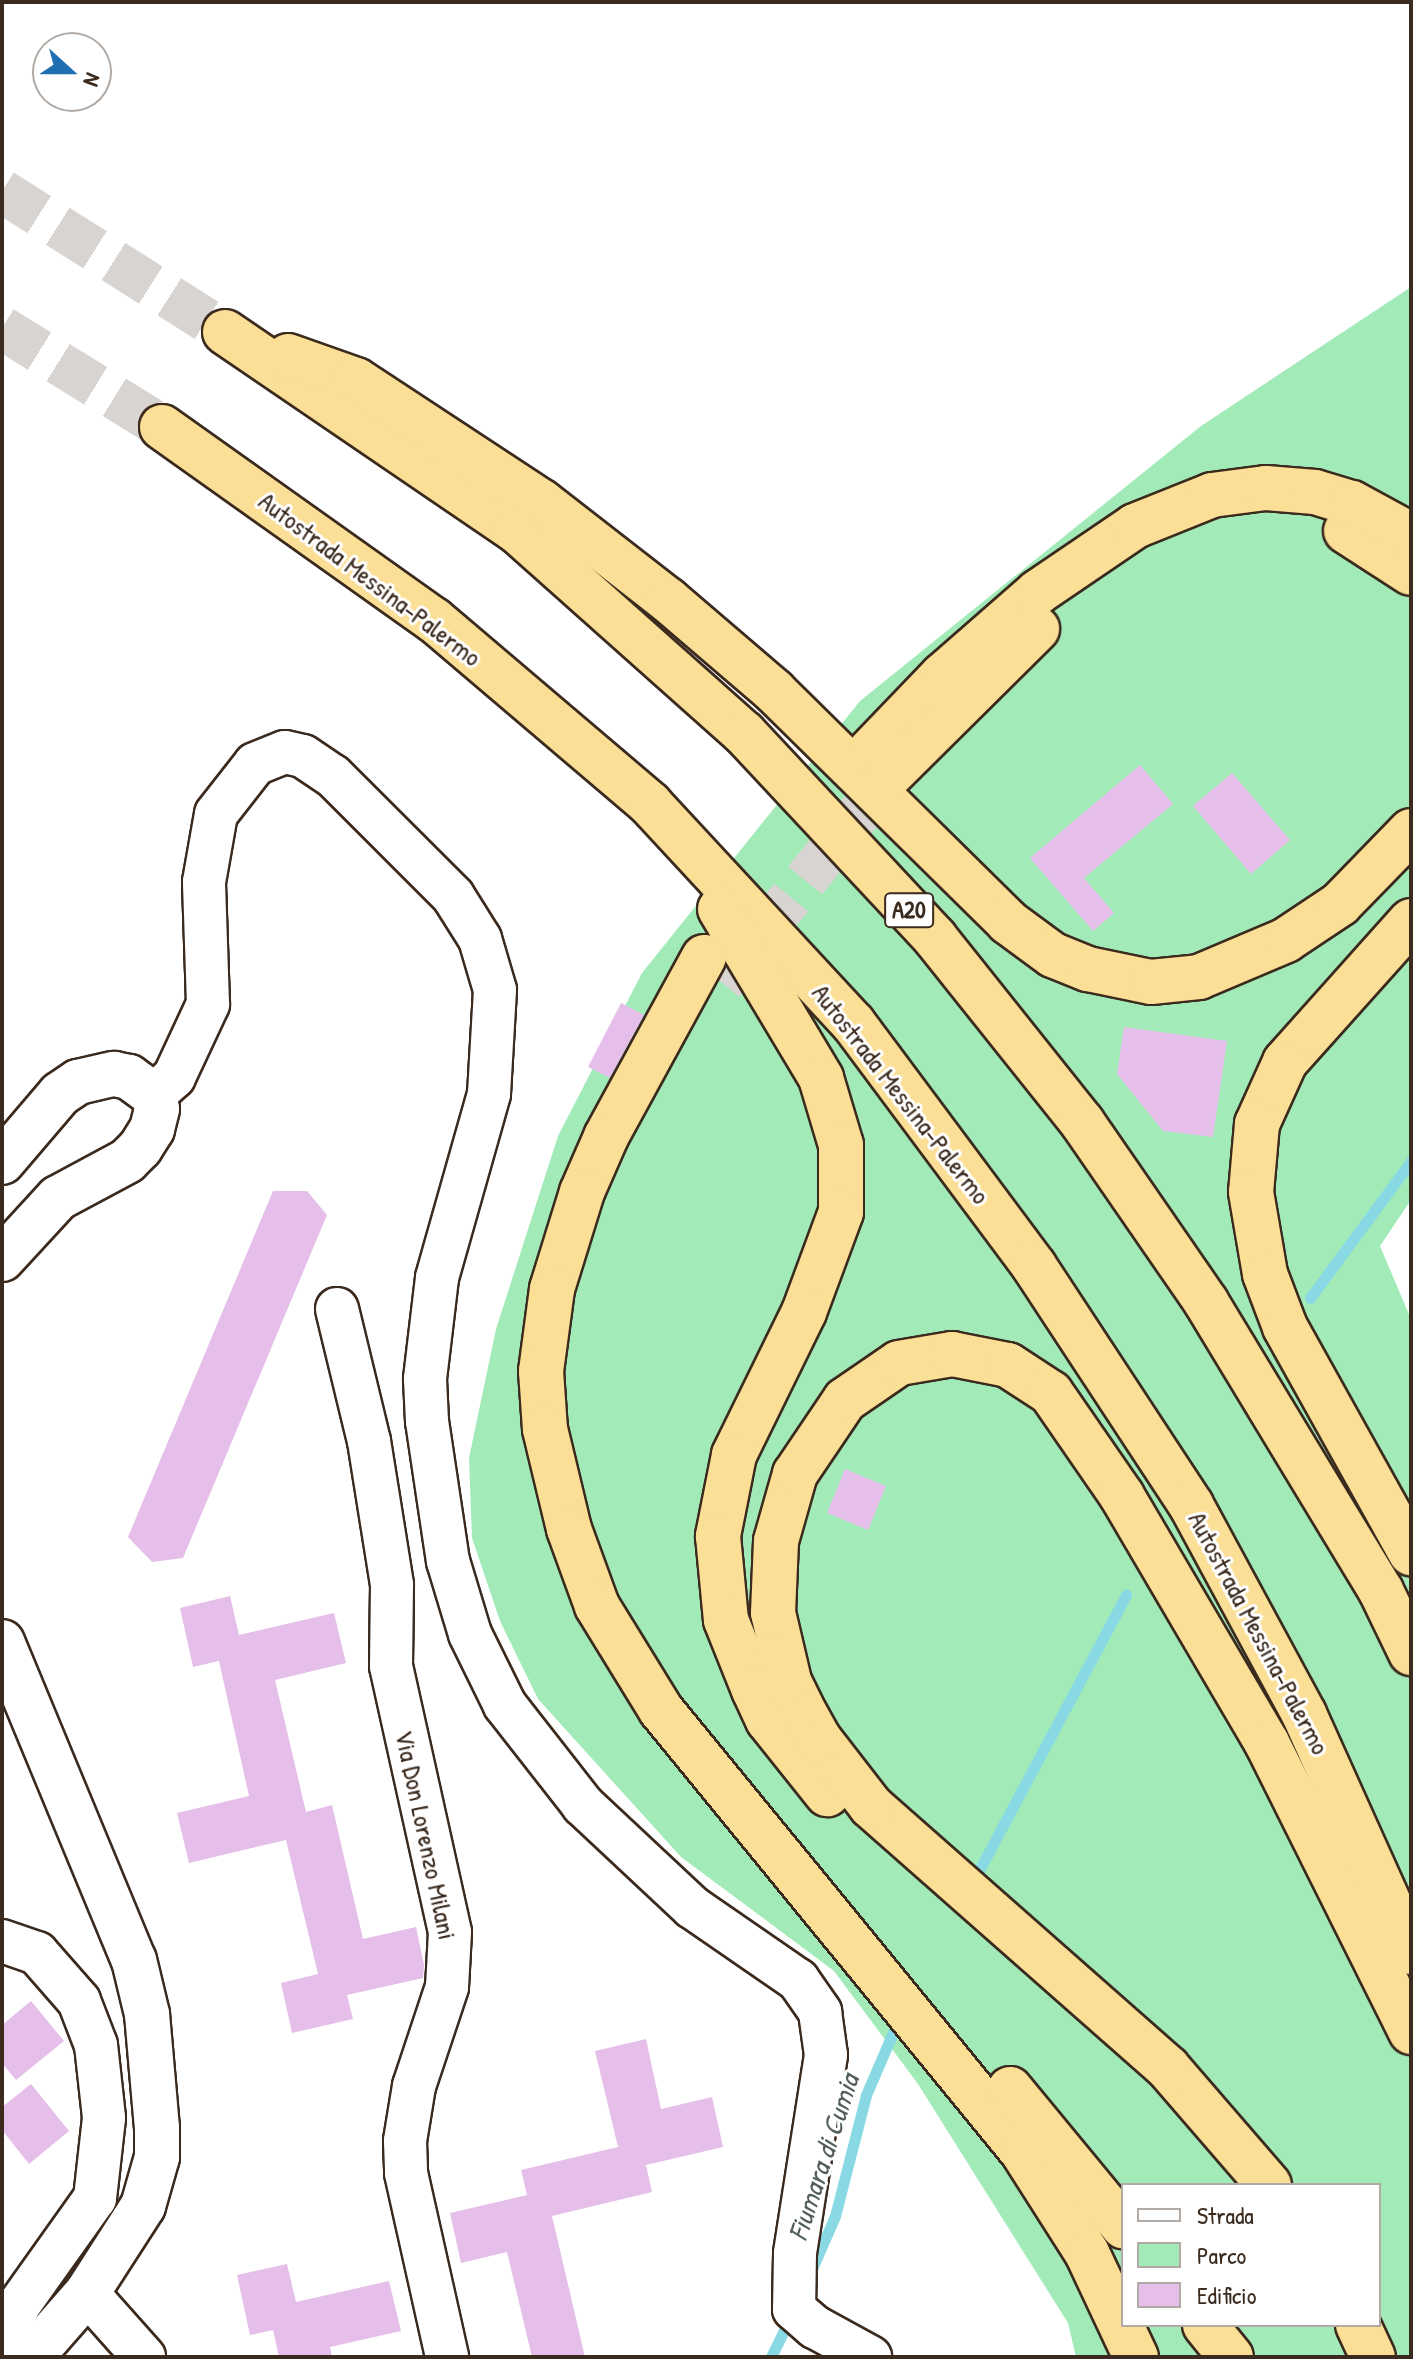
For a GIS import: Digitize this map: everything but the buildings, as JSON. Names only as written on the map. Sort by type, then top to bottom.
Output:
[{"type":"highway","name":"A20","points":[[1411,831],[1340,904],[1286,940],[1199,977],[1151,982],[1088,969],[1053,955],[1008,922],[774,691],[542,502],[356,380],[225,332],[517,531],[744,733],[935,938],[1082,1122],[1206,1302],[1381,1591],[1411,1653]]},
{"type":"highway","name":"Autostrada Messina-Palermo","points":[[162,427],[434,620],[650,804],[853,1023],[1117,1387],[1191,1505],[1297,1702],[1358,1825],[1411,1952]]},
{"type":"highway","points":[[1411,535],[1352,503],[1315,492],[1266,488],[1212,495],[1135,526],[1038,592],[943,675],[880,762],[1051,616],[1157,546],[1214,520],[1314,516],[1370,542],[1411,573]]},
{"type":"highway","points":[[650,804],[744,945],[821,1078],[841,1145],[841,1212],[826,1260],[758,1399],[723,1497],[718,1574],[726,1620],[754,1690],[792,1754],[853,1823],[1151,2086],[1236,2183]]},
{"type":"highway","points":[[1411,921],[1285,1062],[1257,1124],[1251,1192],[1262,1260],[1285,1327],[1411,1553]]},
{"type":"highway","points":[[1121,2224],[705,1732],[656,1663],[604,1564],[571,1428],[567,1373],[575,1294],[603,1202],[626,1146],[713,970],[606,1137],[582,1192],[552,1289],[541,1371],[545,1429],[569,1529],[597,1606],[661,1710],[1022,2151],[1087,2253],[1121,2325]]},
{"type":"highway","points":[[1267,2183],[1168,2068],[871,1806],[833,1759],[801,1706],[789,1681],[773,1613],[776,1541],[795,1474],[818,1433],[872,1376],[899,1363],[952,1354],[1008,1365],[1051,1393],[1122,1496],[1267,1743],[1411,2032]]},
{"type":"highway","points":[[1122,2327],[1136,2357]]},
{"type":"highway","points":[[1207,2327],[1231,2357]]},
{"type":"highway","points":[[1330,2327],[1343,2357]]},
{"type":"highway","points":[[1359,2327],[1373,2357]]},
{"type":"street","points":[[154,1095],[174,1077],[208,1004],[204,882],[216,814],[255,764],[285,752],[303,756],[333,776],[453,896],[480,939],[495,990],[489,1094],[437,1278],[425,1379],[448,1561],[470,1634],[528,1739],[592,1816],[692,1907],[798,1980],[820,2012],[826,2055],[795,2254],[794,2309],[815,2327],[870,2357]]},
{"type":"street","points":[[2,1162],[60,1094],[78,1082],[114,1074],[129,1077],[154,1095],[157,1109],[152,1129],[140,1148],[127,1161],[58,1198],[2,1259]]},
{"type":"street","name":"Via Don Lorenzo Milani","points":[[337,1309],[369,1441],[392,1585],[391,1666],[450,1932],[447,1987],[414,2086],[405,2141],[406,2173],[447,2357]]},
{"type":"street","points":[[2,1642],[127,1939],[147,2014],[157,2128],[152,2182],[131,2227],[87,2293],[31,2357]]},
{"type":"street","points":[[2,1941],[37,1953],[79,2001],[96,2045],[104,2118],[95,2198],[19,2305],[8,2328],[6,2357]]},
{"type":"street","points":[[87,2293],[144,2357]]},
{"type":"green space","points":[[1411,287],[1411,1200],[1380,1246],[1411,1319],[1411,2357],[1076,2357],[1068,2323],[918,2084],[834,1971],[681,1857],[538,1699],[500,1621],[472,1538],[469,1458],[496,1329],[558,1136],[642,973],[860,701],[1201,426]]},
{"type":"waterway","name":"Fiumara di Cumia","points":[[1310,1298],[1411,1161]]},
{"type":"waterway","name":"Fiumara di Cumia","points":[[976,1876],[1126,1595]]},
{"type":"waterway","name":"Fiumara di Cumia","points":[[811,2271],[835,2216],[866,2095],[900,2016]]},
{"type":"waterway","name":"Fiumara di Cumia","points":[[771,2357],[791,2316]]},
{"type":"tunnel","points":[[2,191],[225,332]]},
{"type":"tunnel","points":[[2,328],[162,427]]},
{"type":"tunnel","points":[[722,983],[891,774]]}]
